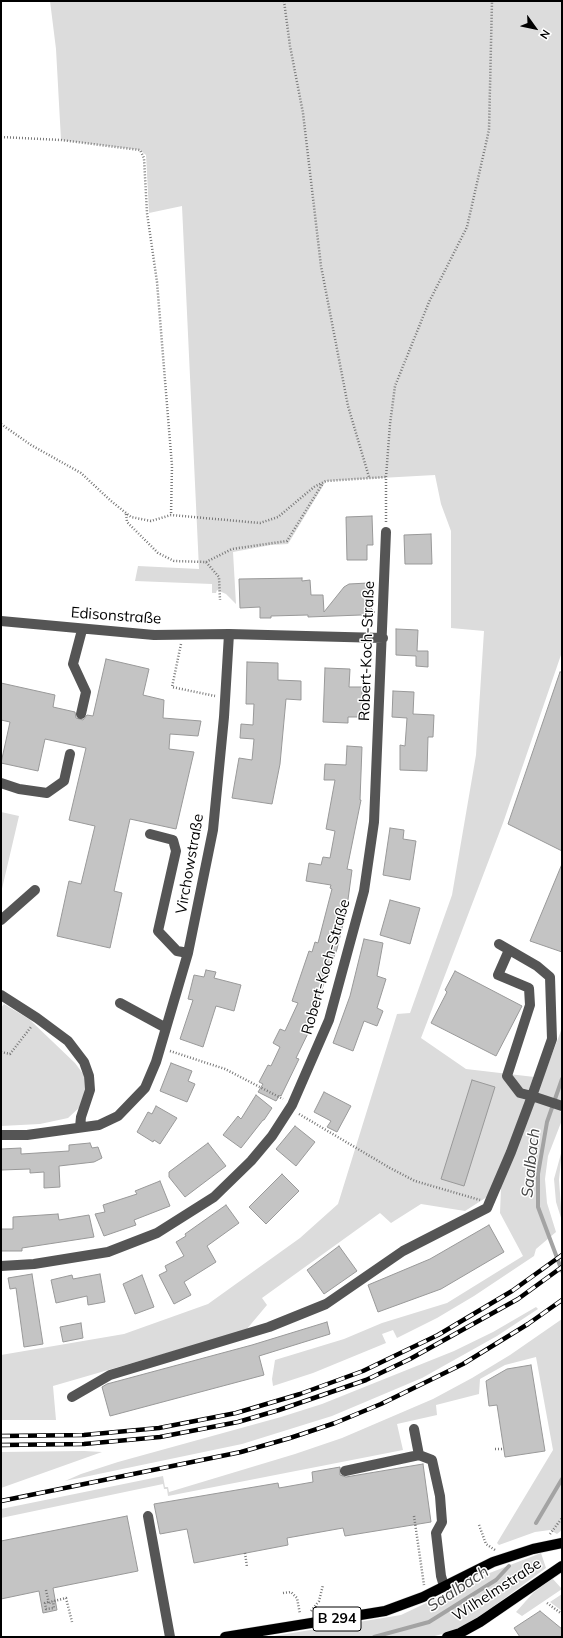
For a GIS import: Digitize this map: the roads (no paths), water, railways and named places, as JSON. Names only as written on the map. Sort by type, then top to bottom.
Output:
[{"type":"main road","name":"Wilhelmstraße","points":[[225,1637],[385,1611],[404,1606],[493,1562],[533,1549],[562,1543]]},
{"type":"main road","name":"Wilhelmstraße","points":[[448,1637],[460,1633],[480,1622],[562,1566]]},
{"type":"street","name":"Robert-Koch-Straße","points":[[1,1266],[34,1264],[108,1252],[157,1233],[214,1197],[251,1161],[272,1136],[290,1109],[329,1020],[364,891],[374,822],[383,638],[386,532]]},
{"type":"street","name":"Edisonstraße","points":[[1,621],[82,630],[182,635],[229,634]]},
{"type":"street","points":[[81,714],[86,692],[73,664],[82,630]]},
{"type":"street","points":[[229,634],[383,638]]},
{"type":"street","name":"Virchowstraße","points":[[1,1135],[27,1135],[99,1125],[118,1116],[145,1088],[160,1047],[188,953],[213,830],[225,698],[229,634]]},
{"type":"street","points":[[1,783],[19,789],[47,793],[64,781],[70,754]]},
{"type":"street","points":[[150,834],[172,840],[176,851],[158,931],[177,951],[188,953]]},
{"type":"street","points":[[1,920],[35,890]]},
{"type":"street","points":[[72,1397],[110,1376],[269,1327],[326,1304],[403,1251],[487,1208],[536,1097],[552,1039],[550,977],[536,966],[499,944]]},
{"type":"street","points":[[510,950],[498,974],[529,988],[530,1005],[507,1076],[520,1093],[562,1106]]},
{"type":"street","points":[[1,995],[37,1018],[68,1041],[84,1062],[89,1076],[90,1090],[81,1117],[80,1127]]},
{"type":"street","points":[[120,1003],[166,1028]]},
{"type":"street","points":[[414,1429],[418,1455]]},
{"type":"street","points":[[345,1471],[418,1455],[432,1460],[440,1496],[442,1522],[436,1533],[441,1576],[444,1586]]},
{"type":"street","points":[[148,1516],[170,1637]]},
{"type":"waterway","name":"Saalbach","points":[[562,1079],[547,1122],[538,1174],[538,1207],[562,1271]]},
{"type":"waterway","name":"Saalbach","points":[[536,1523],[562,1479]]},
{"type":"waterway","name":"Saalbach","points":[[374,1637],[429,1622],[496,1580],[509,1566]]},
{"type":"railway","points":[[1,1436],[84,1435],[159,1428],[236,1413],[300,1394],[363,1371],[438,1335],[512,1291],[562,1255]]},
{"type":"railway","points":[[1,1445],[84,1444],[160,1437],[238,1422],[279,1410],[366,1380],[410,1359],[518,1299],[562,1267]]},
{"type":"railway","points":[[1,1501],[241,1452],[335,1423],[381,1404],[463,1364],[528,1324],[562,1300]]}]
